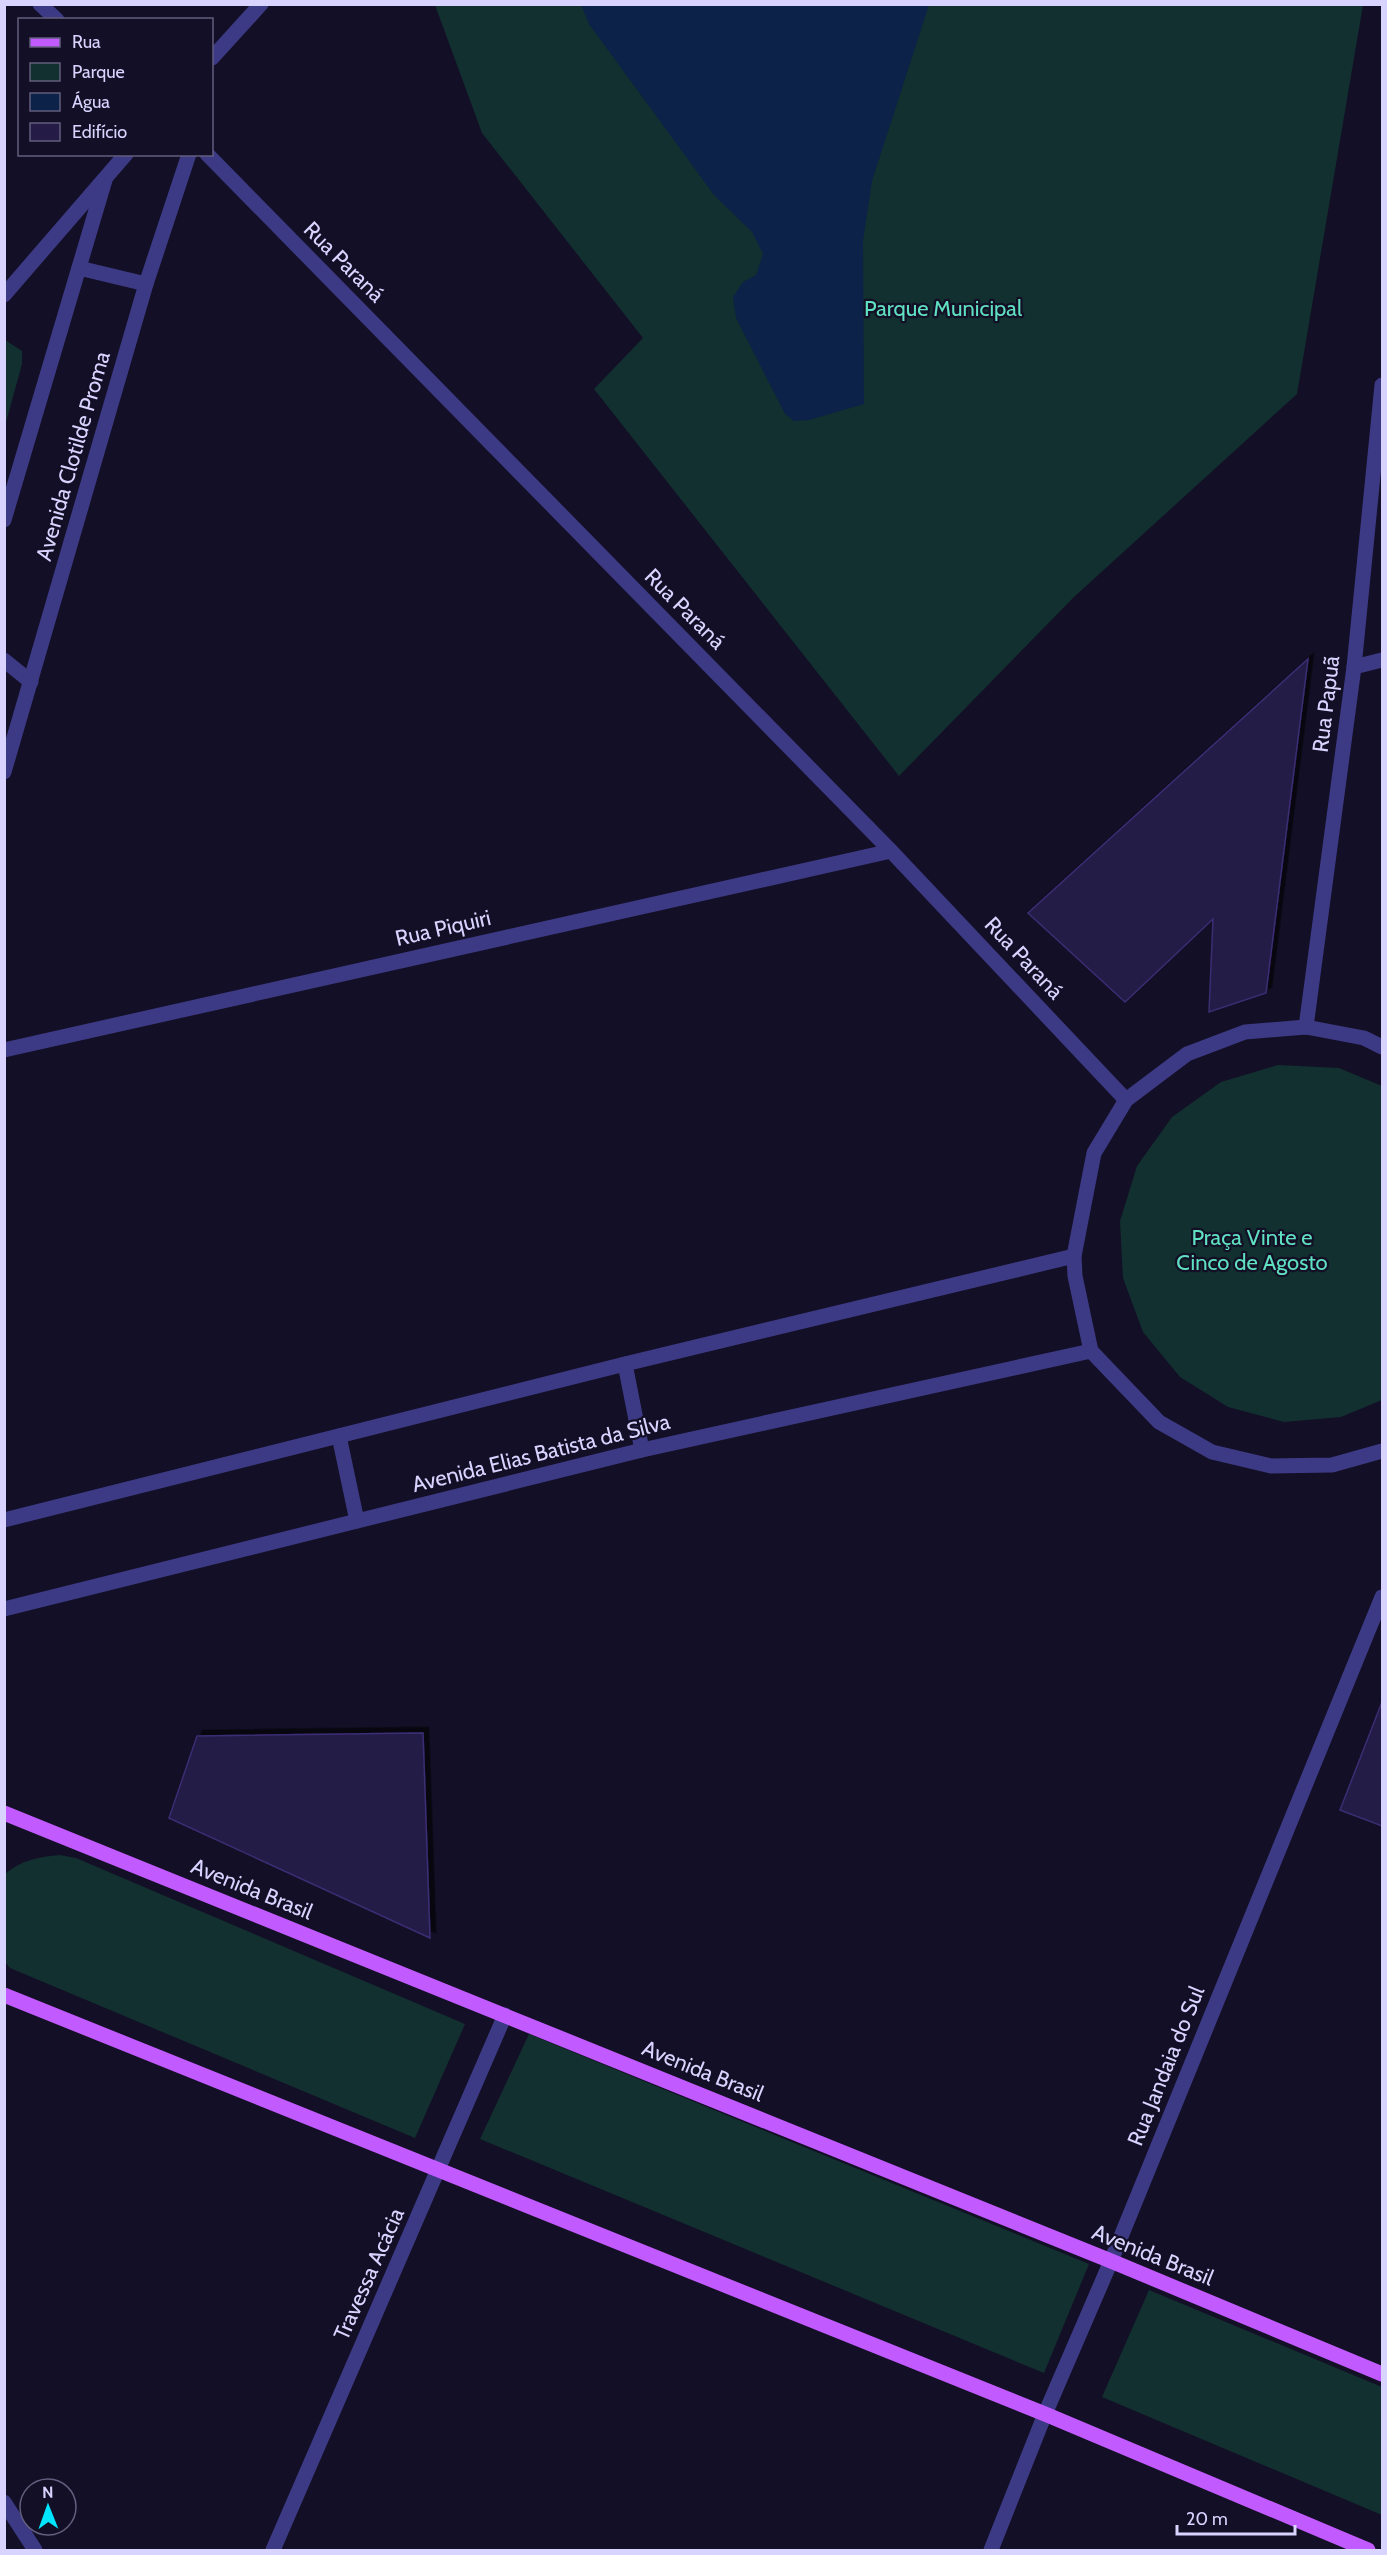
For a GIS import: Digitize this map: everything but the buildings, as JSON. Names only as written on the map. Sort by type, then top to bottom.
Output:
[{"type":"main road","name":"Avenida Brasil","points":[[4,1814],[1111,2261],[1383,2374]]},
{"type":"main road","points":[[4,1995],[1045,2414],[1368,2550]]},
{"type":"street","points":[[40,4],[55,18]]},
{"type":"street","points":[[213,56],[261,4]]},
{"type":"street","points":[[4,295],[124,156]]},
{"type":"street","name":"Avenida Clotilde Proma","points":[[4,772],[146,284],[188,156]]},
{"type":"street","name":"Rua Paraná","points":[[209,156],[891,851],[1126,1100]]},
{"type":"street","name":"Avenida Clotilde Proma","points":[[4,520],[105,180]]},
{"type":"street","points":[[79,268],[146,284]]},
{"type":"street","name":"Rua Papuã","points":[[1306,1027],[1354,666],[1383,385]]},
{"type":"street","points":[[4,660],[31,682]]},
{"type":"street","points":[[1354,666],[1383,660]]},
{"type":"street","name":"Rua Piquiri","points":[[4,1050],[891,851]]},
{"type":"street","points":[[1381,1455],[1332,1465],[1271,1466],[1212,1452],[1159,1422],[1090,1351],[1075,1276],[1074,1256],[1094,1153],[1126,1100],[1187,1054],[1245,1032],[1306,1027],[1364,1038],[1383,1047]]},
{"type":"street","points":[[4,1520],[625,1364],[1074,1256]]},
{"type":"street","name":"Avenida Elias Batista da Silva","points":[[4,1609],[642,1450],[1090,1351]]},
{"type":"street","points":[[625,1364],[642,1450]]},
{"type":"street","points":[[339,1436],[357,1521]]},
{"type":"street","name":"Rua Jandaia do Sul","points":[[991,2550],[1383,1597]]},
{"type":"street","name":"Travessa Acácia","points":[[273,2550],[505,2015]]},
{"type":"street","points":[[4,2502],[35,2550]]},
{"type":"green space","name":"Parque Municipal","points":[[435,5],[1363,5],[1297,394],[1074,597],[899,776],[594,389],[643,338],[482,133]]},
{"type":"green space","points":[[5,340],[22,351],[22,364],[5,426]]},
{"type":"green space","name":"Praça Vinte e Cinco de Agosto","points":[[1278,1065],[1339,1068],[1382,1086],[1382,1400],[1341,1417],[1284,1422],[1228,1407],[1180,1377],[1143,1332],[1123,1278],[1120,1221],[1137,1166],[1172,1117],[1221,1082]]},
{"type":"green space","points":[[60,1855],[76,1858],[465,2024],[415,2138],[10,1968],[5,1962],[5,1874],[17,1865],[31,1860]]},
{"type":"green space","points":[[529,2034],[1089,2264],[1044,2373],[480,2139]]},
{"type":"green space","points":[[1149,2290],[1382,2387],[1382,2515],[1102,2397]]},
{"type":"water","points":[[581,5],[929,5],[872,181],[863,241],[864,404],[809,420],[794,421],[785,414],[736,318],[733,297],[743,282],[756,275],[763,254],[752,232],[714,195],[589,24]]}]
